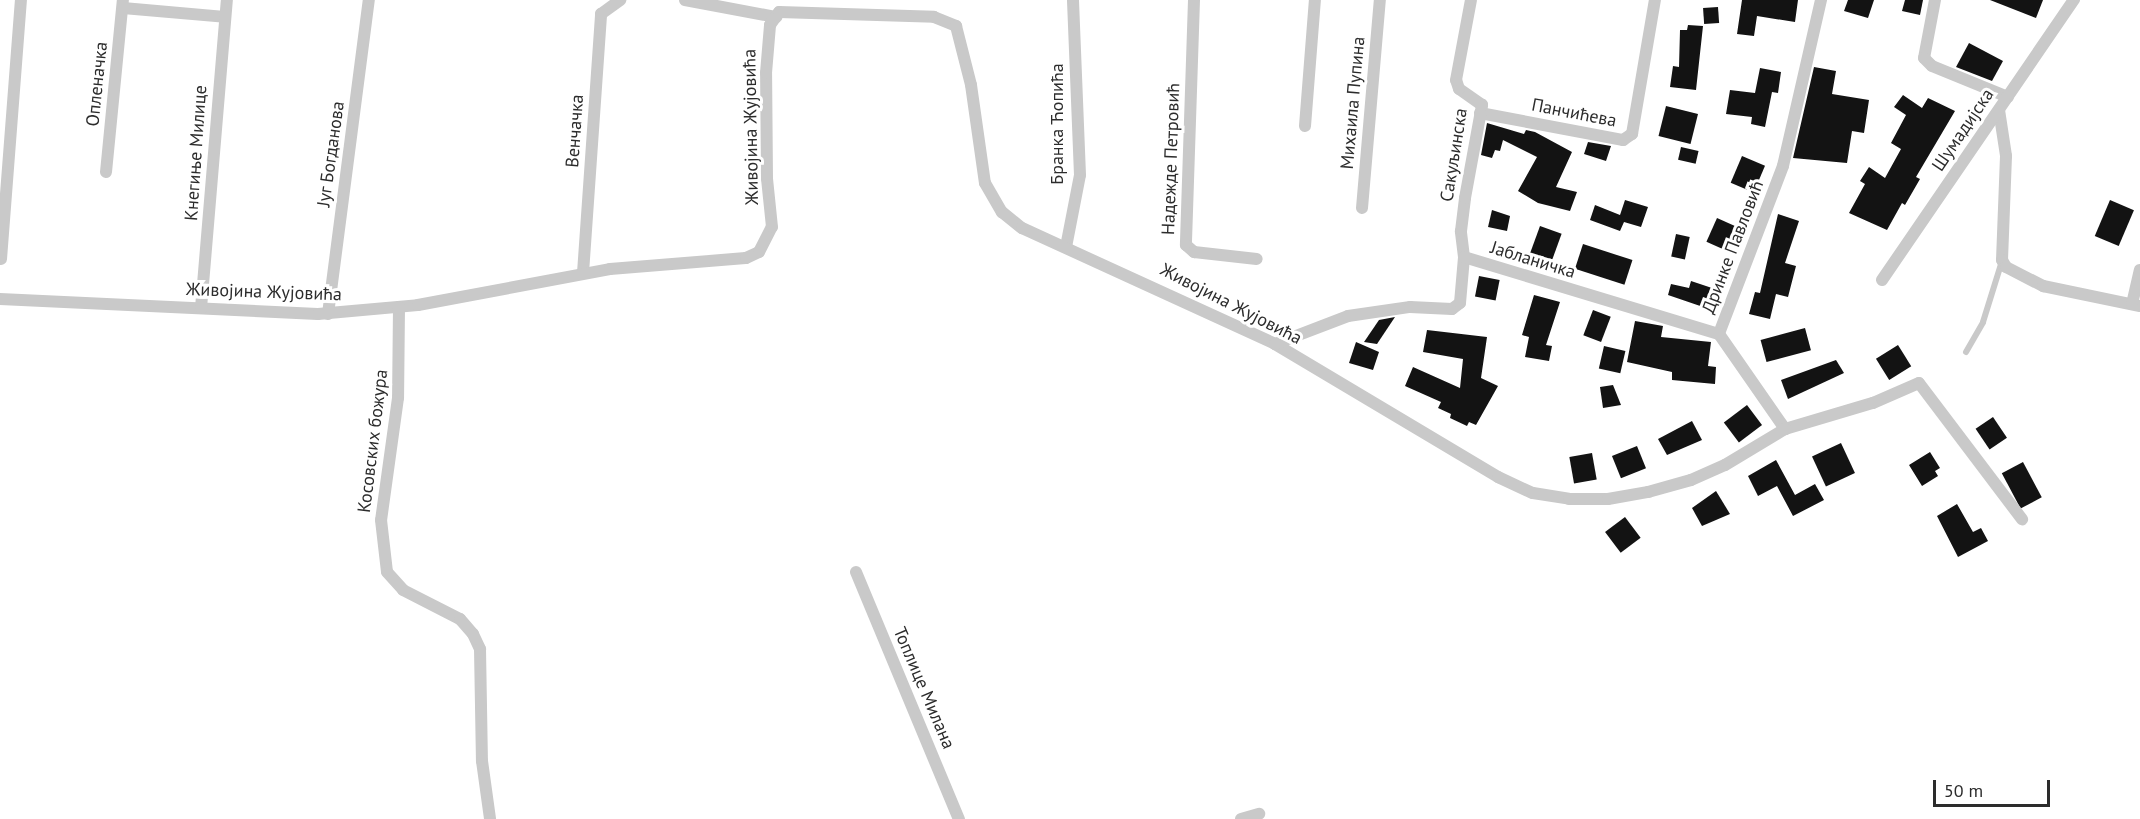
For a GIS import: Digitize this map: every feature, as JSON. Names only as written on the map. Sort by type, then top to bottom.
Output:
[{"type":"street","points":[[1,259],[21,0]]},
{"type":"street","name":"Кнегиње Милице","points":[[201,308],[227,0]]},
{"type":"street","name":"Југ Богданова","points":[[328,314],[369,0]]},
{"type":"street","name":"Венчачка","points":[[583,273],[601,14],[620,0]]},
{"type":"street","points":[[685,0],[776,17]]},
{"type":"street","name":"Бранка Ћопића","points":[[1066,247],[1080,175],[1073,0]]},
{"type":"street","name":"Надежде Петровић","points":[[1194,0],[1186,245],[1194,252],[1257,259]]},
{"type":"street","points":[[1305,126],[1315,0]]},
{"type":"street","name":"Михаила Пупина","points":[[1362,208],[1380,0]]},
{"type":"street","name":"Сакуљинска","points":[[1464,257],[1461,231],[1482,105],[1459,89],[1456,80],[1471,0]]},
{"type":"street","name":"Панчићева","points":[[1480,112],[1623,140],[1632,134],[1655,0]]},
{"type":"street","name":"Дринке Павловић","points":[[1785,429],[1719,334],[1783,166],[1821,0]]},
{"type":"street","points":[[1935,0],[1924,58],[1932,66],[2008,97]]},
{"type":"street","name":"Шумадијска","points":[[1882,280],[2074,0]]},
{"type":"street","points":[[123,4],[225,16]]},
{"type":"street","name":"Опленачка","points":[[106,172],[123,4]]},
{"type":"street","name":"Живојина Жујовића","points":[[0,298],[328,314],[399,307],[583,273],[746,258],[759,252],[772,227],[767,179],[766,73],[770,26],[776,17],[787,10],[949,20],[956,26],[971,85],[985,183],[1009,217],[1022,228],[1275,344],[1440,445],[1533,493],[1608,499],[1648,492],[1691,480],[1725,465],[1785,429]]},
{"type":"street","points":[[1999,110],[2006,156],[2002,260],[2007,267],[2043,286],[2136,305],[2140,270]]},
{"type":"street","name":"Јабланичка","points":[[1275,344],[1348,316],[1410,307],[1452,309],[1460,303],[1464,257],[1719,334]]},
{"type":"street","name":"Косовских божура","points":[[399,307],[398,398],[381,520],[387,572],[403,590],[460,619],[477,642],[482,761],[490,819]]},
{"type":"street","points":[[1785,429],[1873,403],[1919,383],[2022,519]]},
{"type":"street","name":"Топлице Милана","points":[[856,572],[959,819]]},
{"type":"street","points":[[1241,819],[1259,814]]},
{"type":"lane","points":[[1966,352],[1983,322],[2002,260]]},
{"type":"building","points":[[1742,0],[1798,0],[1795,22],[1757,16],[1754,36],[1737,34]]},
{"type":"building","points":[[1848,0],[1874,0],[1868,18],[1844,11]]},
{"type":"building","points":[[1905,0],[1923,0],[1920,15],[1902,11]]},
{"type":"building","points":[[1990,0],[2043,0],[2036,18]]},
{"type":"building","points":[[1718,7],[1719,23],[1704,24],[1703,8]]},
{"type":"building","points":[[1688,25],[1703,26],[1696,90],[1670,87],[1673,66],[1679,67],[1680,30],[1687,30]]},
{"type":"building","points":[[1969,43],[2003,61],[1992,81],[1956,67]]},
{"type":"building","points":[[1814,67],[1836,71],[1832,94],[1869,100],[1864,133],[1852,131],[1847,163],[1793,158]]},
{"type":"building","points":[[1760,68],[1781,72],[1778,93],[1772,92],[1765,127],[1751,124],[1752,117],[1726,114],[1730,90],[1755,93]]},
{"type":"building","points":[[1903,95],[1922,108],[1928,98],[1955,111],[1916,177],[1920,179],[1905,205],[1902,203],[1887,230],[1849,213],[1865,184],[1860,181],[1869,167],[1885,178],[1901,149],[1891,143],[1906,115],[1894,107]]},
{"type":"building","points":[[1666,106],[1698,114],[1691,144],[1659,136]]},
{"type":"building","points":[[1487,123],[1524,134],[1526,130],[1535,132],[1572,152],[1556,187],[1577,192],[1570,211],[1538,203],[1518,191],[1537,157],[1503,140],[1500,151],[1495,150],[1492,158],[1481,155]]},
{"type":"building","points":[[1588,142],[1611,146],[1606,161],[1584,154]]},
{"type":"building","points":[[1681,147],[1699,151],[1696,164],[1678,160]]},
{"type":"building","points":[[1742,156],[1765,166],[1754,192],[1731,183]]},
{"type":"building","points":[[1625,200],[1648,207],[1641,227],[1624,222],[1620,231],[1590,220],[1595,205],[1620,215]]},
{"type":"building","points":[[2110,200],[2134,210],[2119,246],[2095,236]]},
{"type":"building","points":[[1492,210],[1510,216],[1507,231],[1488,227]]},
{"type":"building","points":[[1778,214],[1799,221],[1785,263],[1796,266],[1788,297],[1776,294],[1770,319],[1749,314],[1755,292],[1760,293]]},
{"type":"building","points":[[1717,218],[1742,229],[1731,253],[1706,242]]},
{"type":"building","points":[[1540,226],[1562,234],[1552,261],[1530,253]]},
{"type":"building","points":[[1676,234],[1690,237],[1685,259],[1671,256]]},
{"type":"building","points":[[1583,244],[1632,260],[1624,285],[1575,269]]},
{"type":"building","points":[[1479,276],[1500,280],[1496,301],[1475,297]]},
{"type":"building","points":[[1691,281],[1715,289],[1709,309],[1668,295],[1671,284],[1689,288]]},
{"type":"building","points":[[1534,295],[1560,302],[1546,345],[1552,346],[1549,361],[1525,357],[1529,337],[1522,335]]},
{"type":"building","points":[[1593,310],[1611,317],[1601,342],[1583,335]]},
{"type":"building","points":[[1395,317],[1377,344],[1364,342],[1379,320]]},
{"type":"building","points":[[1635,321],[1663,326],[1661,337],[1711,342],[1708,366],[1716,367],[1715,384],[1672,380],[1672,372],[1627,362]]},
{"type":"building","points":[[1805,328],[1811,350],[1767,362],[1761,340]]},
{"type":"building","points":[[1427,330],[1487,337],[1481,378],[1498,386],[1476,425],[1469,422],[1467,426],[1450,418],[1451,414],[1438,408],[1441,402],[1405,386],[1413,367],[1460,388],[1463,359],[1423,352]]},
{"type":"building","points":[[1356,342],[1379,352],[1373,370],[1349,363]]},
{"type":"building","points":[[1898,345],[1911,366],[1889,380],[1876,359]]},
{"type":"building","points":[[1604,346],[1625,351],[1620,373],[1599,368]]},
{"type":"building","points":[[1836,360],[1844,373],[1788,399],[1781,380]]},
{"type":"building","points":[[1613,385],[1621,405],[1603,408],[1600,387]]},
{"type":"building","points":[[1747,405],[1762,425],[1739,442],[1724,422]]},
{"type":"building","points":[[1993,417],[2007,438],[1990,449],[1976,429]]},
{"type":"building","points":[[1692,421],[1702,440],[1667,455],[1658,439]]},
{"type":"building","points":[[1841,443],[1855,473],[1826,486],[1812,457]]},
{"type":"building","points":[[1637,446],[1646,468],[1621,478],[1612,456]]},
{"type":"building","points":[[1930,452],[1940,468],[1935,471],[1938,476],[1922,486],[1909,465]]},
{"type":"building","points":[[1592,453],[1597,480],[1574,484],[1569,457]]},
{"type":"building","points":[[1776,460],[1795,495],[1815,484],[1824,500],[1793,516],[1777,486],[1758,496],[1748,476]]},
{"type":"building","points":[[2023,462],[2042,497],[2021,509],[2002,473]]},
{"type":"building","points":[[1716,491],[1730,514],[1702,526],[1692,508]]},
{"type":"building","points":[[1957,504],[1973,532],[1981,528],[1988,541],[1958,557],[1937,516]]},
{"type":"building","points":[[1625,517],[1641,538],[1621,553],[1605,532]]}]
